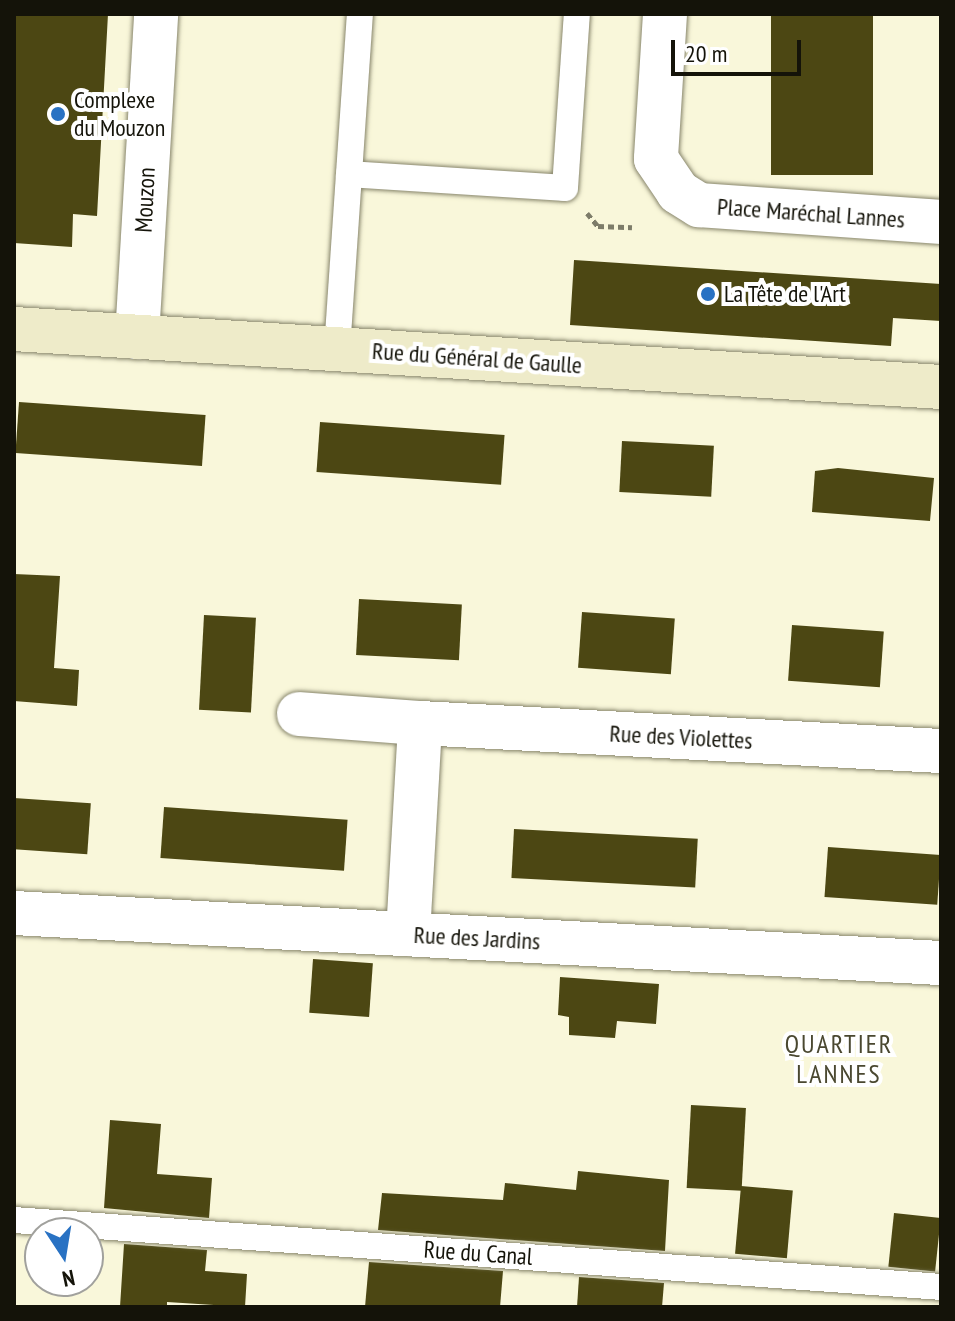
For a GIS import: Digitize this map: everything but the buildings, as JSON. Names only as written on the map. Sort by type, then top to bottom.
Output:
[{"type":"street","name":"Mouzon","points":[[137,337],[156,14]]},
{"type":"street","name":"Place Maréchal Lannes","points":[[665,14],[656,159],[678,192],[699,205],[941,222]]},
{"type":"street","name":"Rue du Général de Gaulle","points":[[14,329],[941,387]]},
{"type":"street","name":"Rue des Violettes","points":[[299,714],[941,751]]},
{"type":"street","points":[[408,934],[420,723]]},
{"type":"street","name":"Rue des Jardins","points":[[14,913],[941,963]]},
{"type":"lane","points":[[337,350],[360,14]]},
{"type":"lane","points":[[349,174],[565,188],[577,14]]},
{"type":"lane","name":"Rue du Canal","points":[[14,1220],[941,1287]]},
{"type":"path","points":[[598,226],[632,227]]},
{"type":"place","name":"Complexe du Mouzon","points":[[58,114]]},
{"type":"place","name":"La Tête de l'Art","points":[[708,294]]},
{"type":"district","name":"QUARTIER LANNES","points":[[839,1059]]}]
